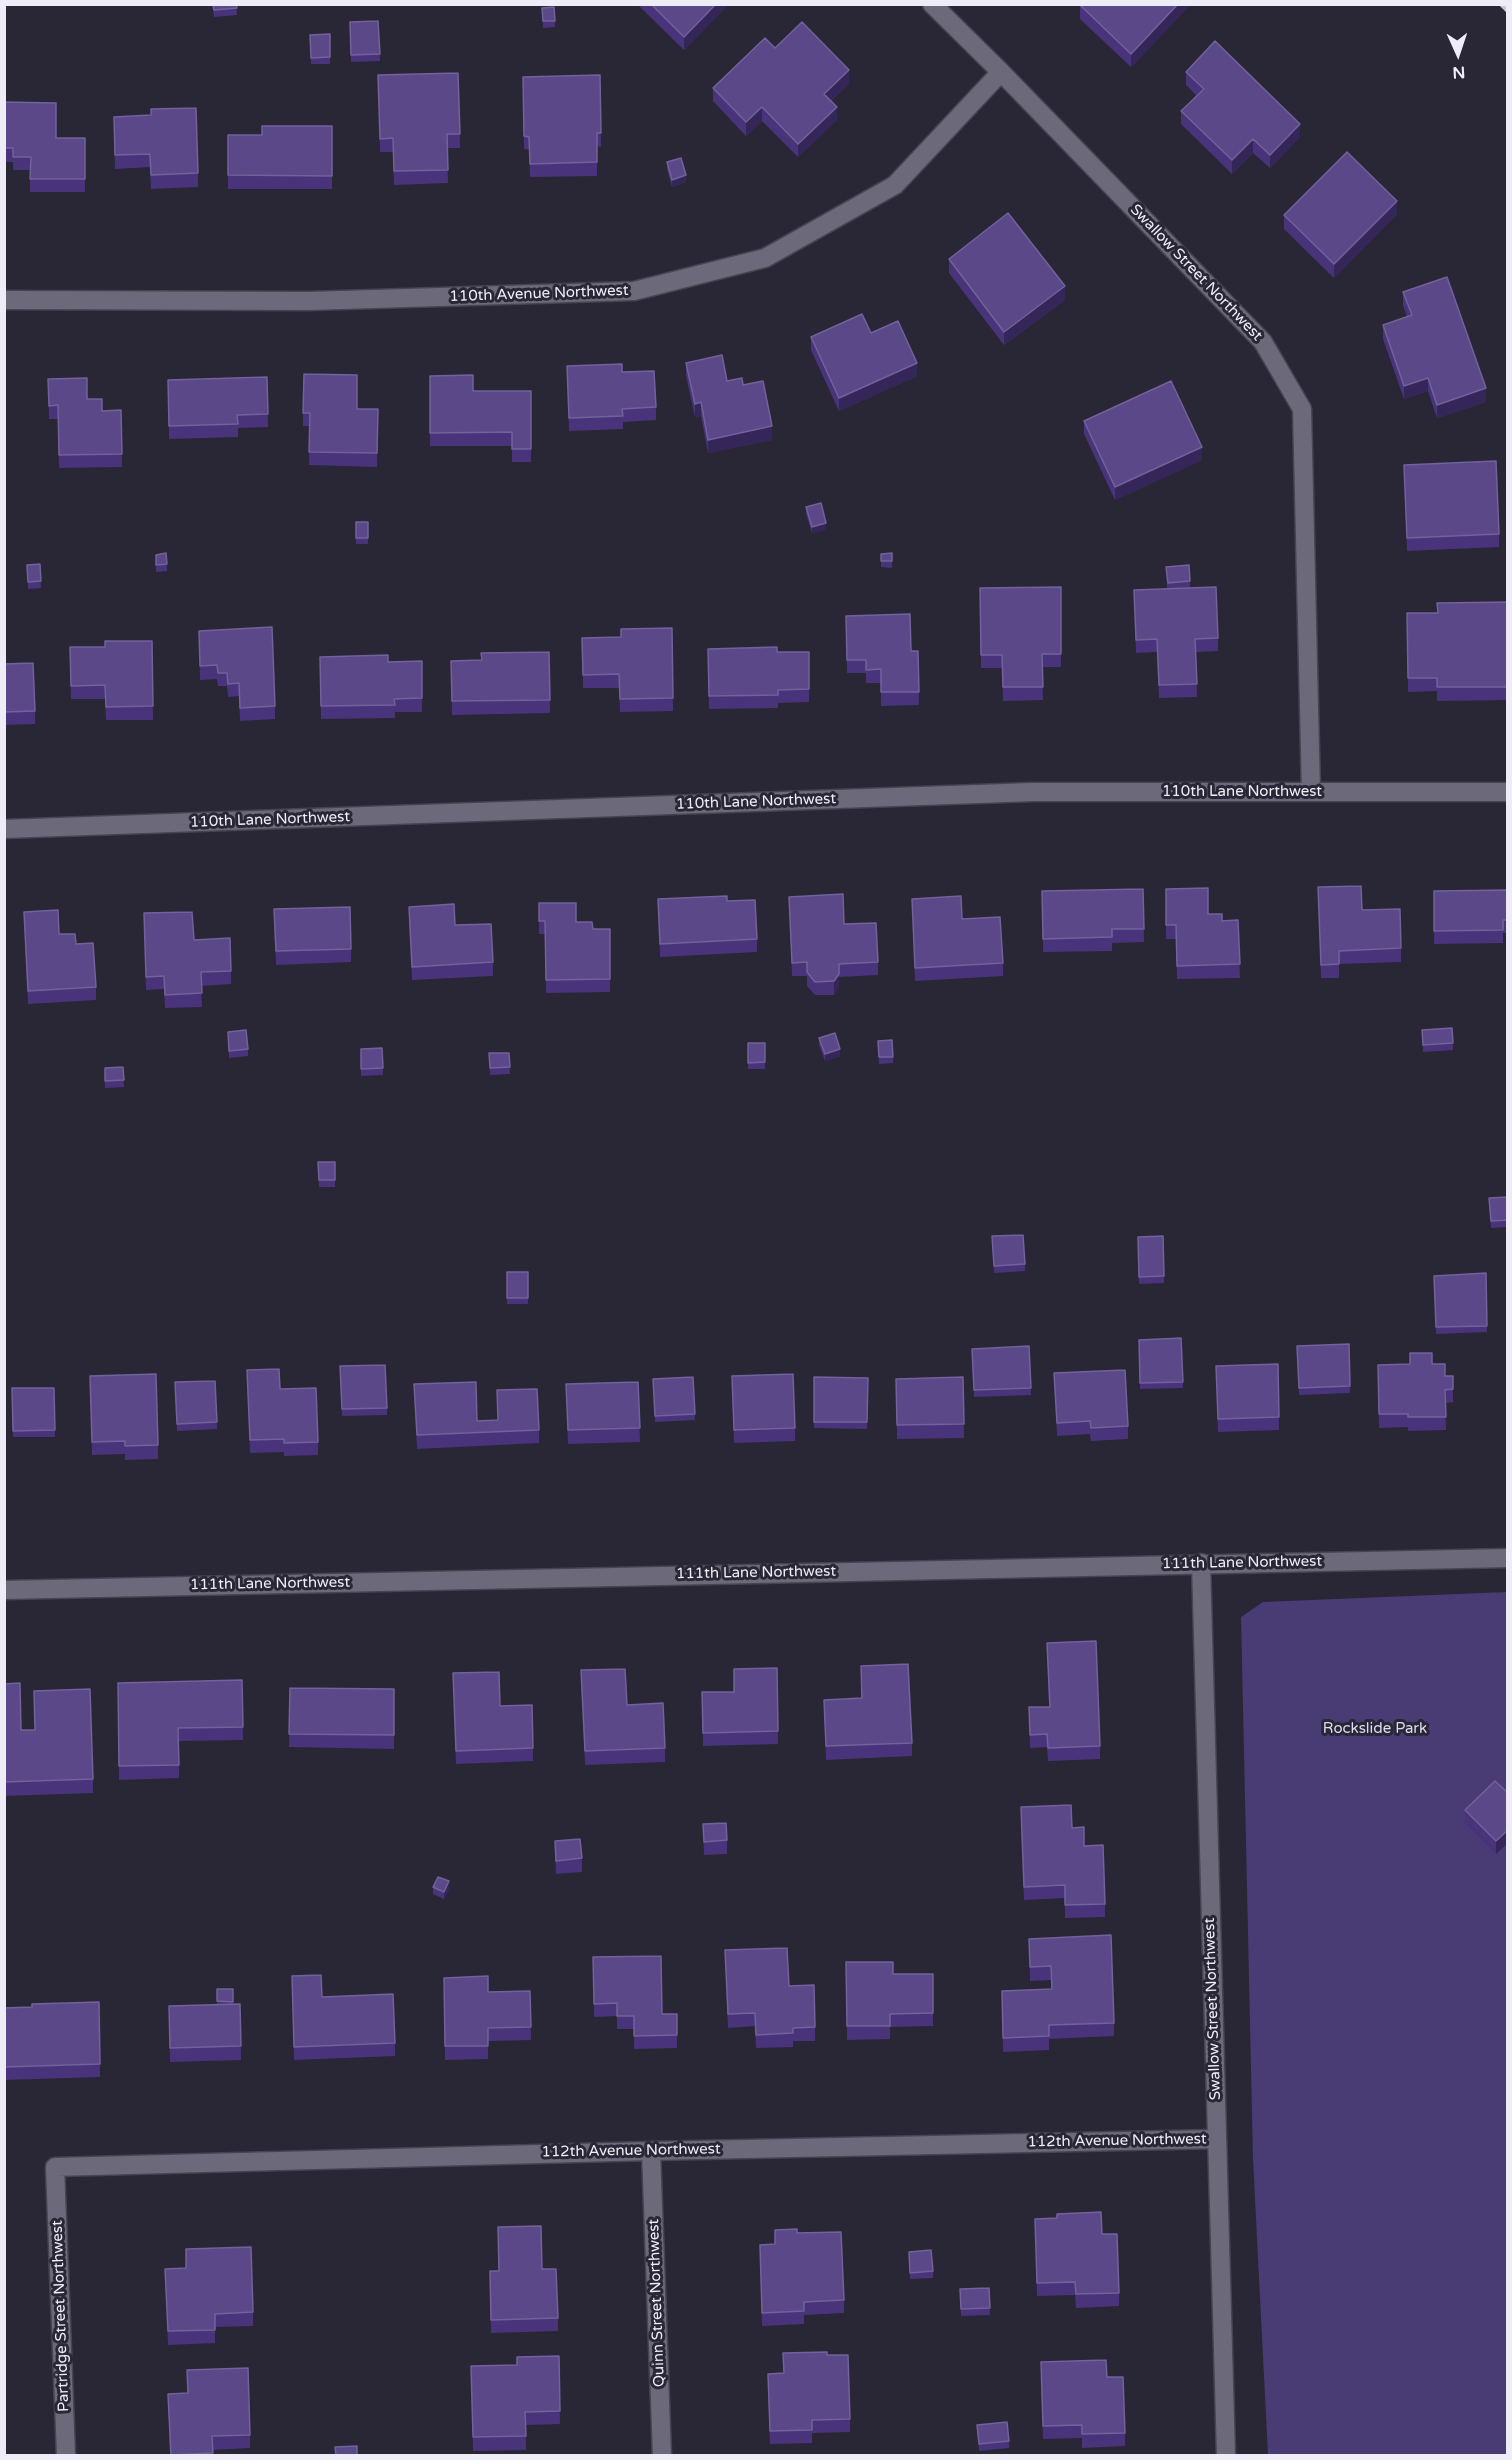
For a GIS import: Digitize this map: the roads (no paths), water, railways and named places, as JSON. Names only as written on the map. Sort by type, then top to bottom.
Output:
[{"type":"street","name":"Swallow Street Northwest","points":[[932,4],[1263,342],[1302,409],[1311,792]]},
{"type":"street","name":"110th Avenue Northwest","points":[[4,300],[309,301],[634,291],[765,258],[895,185],[1001,72]]},
{"type":"street","name":"110th Lane Northwest","points":[[4,829],[1033,792],[1508,792]]},
{"type":"street","name":"111th Lane Northwest","points":[[4,1590],[1508,1558]]},
{"type":"street","name":"Swallow Street Northwest","points":[[1201,1563],[1226,2456]]},
{"type":"street","name":"112th Avenue Northwest","points":[[55,2177],[55,2167],[1217,2139]]},
{"type":"street","name":"Quinn Street Northwest","points":[[651,2151],[662,2456]]},
{"type":"street","name":"Partridge Street Northwest","points":[[55,2177],[66,2456]]},
{"type":"railway","points":[[1501,4],[1508,11]]},
{"type":"park label","name":"Rockslide Park","points":[[1375,1729]]}]
